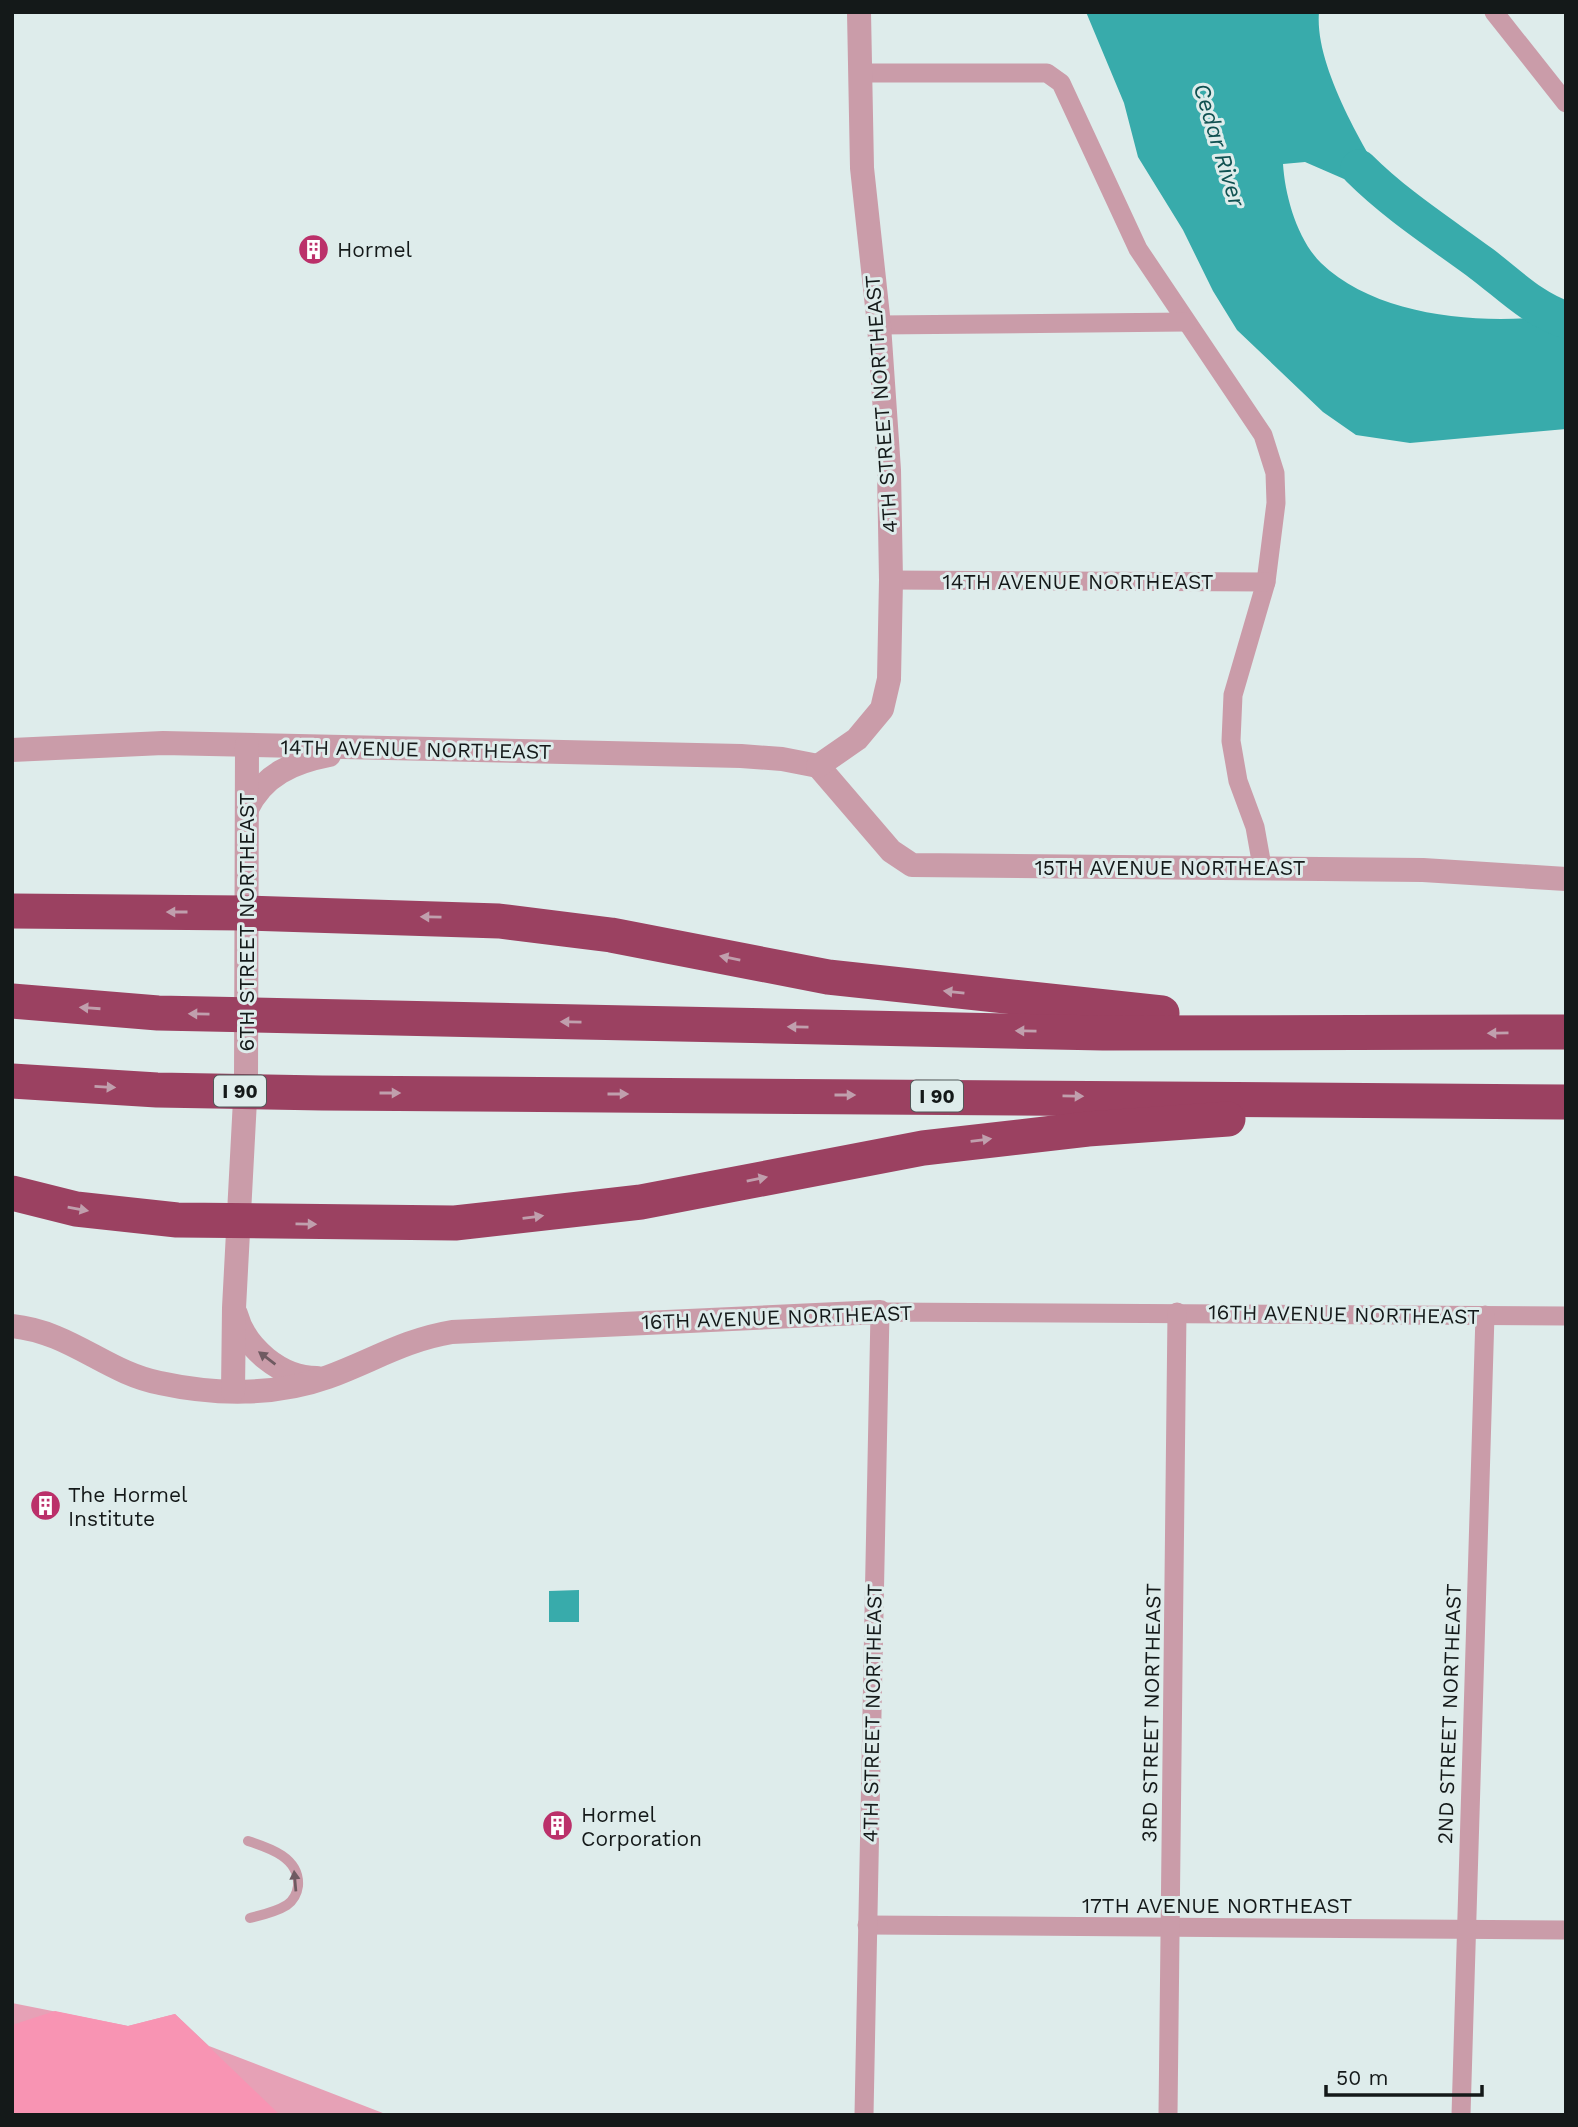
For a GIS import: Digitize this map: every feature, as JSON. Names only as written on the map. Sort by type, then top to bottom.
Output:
[{"type":"highway","points":[[12,911],[245,913],[512,922],[611,935],[881,984],[1258,1023],[1413,1034]]},
{"type":"highway","points":[[12,1001],[158,1013],[1104,1033],[1566,1032]]},
{"type":"highway","name":"I 90","points":[[12,1081],[158,1090],[322,1093],[1048,1096],[1559,1103]]},
{"type":"highway","points":[[12,1193],[76,1209],[119,1215],[237,1223],[371,1224],[517,1219],[641,1202],[849,1160],[1004,1138],[1152,1124],[1559,1103]]},
{"type":"street","name":"4TH STREET NORTHEAST","points":[[818,766],[858,738],[882,709],[889,679],[889,470],[879,325],[865,205],[859,12]]},
{"type":"street","points":[[1494,12],[1566,103]]},
{"type":"street","points":[[859,73],[1046,73],[1060,83],[1138,249],[1263,435],[1275,473],[1276,503],[1266,582],[1233,695],[1231,741],[1238,781],[1255,827],[1262,866]]},
{"type":"street","points":[[879,325],[1186,322]]},
{"type":"street","name":"14TH AVENUE NORTHEAST","points":[[891,580],[1266,582]]},
{"type":"street","name":"14TH AVENUE NORTHEAST","points":[[12,750],[163,743],[741,756],[782,759],[818,766]]},
{"type":"street","name":"6TH STREET NORTHEAST","points":[[233,1391],[237,1223],[245,1115],[247,746]]},
{"type":"street","points":[[246,810],[261,786],[274,774],[293,764],[369,748]]},
{"type":"street","name":"15TH AVENUE NORTHEAST","points":[[818,766],[891,851],[912,865],[1262,866],[1488,872],[1566,879]]},
{"type":"street","points":[[234,1308],[245,1337],[265,1358],[296,1374],[325,1378]]},
{"type":"street","name":"4TH STREET NORTHEAST","points":[[864,2115],[880,1312]]},
{"type":"street","name":"16TH AVENUE NORTHEAST","points":[[12,1326],[57,1335],[155,1383],[233,1391],[299,1387],[392,1347],[452,1332],[880,1312],[1566,1316]]},
{"type":"street","name":"3RD STREET NORTHEAST","points":[[1168,2115],[1177,1312]]},
{"type":"street","name":"2ND STREET NORTHEAST","points":[[1461,2115],[1485,1315]]},
{"type":"street","name":"17TH AVENUE NORTHEAST","points":[[867,1925],[1566,1930]]},
{"type":"lane","points":[[248,1841],[285,1857],[294,1867],[298,1879],[294,1899],[286,1905],[250,1918]]},
{"type":"shaded area","points":[[12,2003],[128,2026],[175,2014],[209,2046],[388,2115],[12,2115]]},
{"type":"shaded area","points":[[55,2011],[128,2026],[175,2014],[280,2115],[12,2115],[12,2025]]},
{"type":"water","points":[[1086,12],[1319,12],[1325,59],[1334,84],[1358,136],[1397,202],[1305,162],[1283,164],[1286,190],[1305,242],[1321,263],[1345,282],[1404,307],[1470,318],[1536,318],[1566,314],[1566,429],[1410,443],[1356,435],[1323,412],[1237,330],[1213,291],[1183,230],[1138,157],[1124,103]]},
{"type":"water","points":[[579,1590],[579,1622],[549,1622],[549,1591]]},
{"type":"waterway","name":"Cedar River","points":[[1359,168],[1403,206],[1521,295],[1566,320]]},
{"type":"place","name":"Hormel","points":[[314,249]]},
{"type":"place","name":"The Hormel Institute","points":[[45,1506]]},
{"type":"place","name":"Hormel Corporation","points":[[558,1826]]}]
